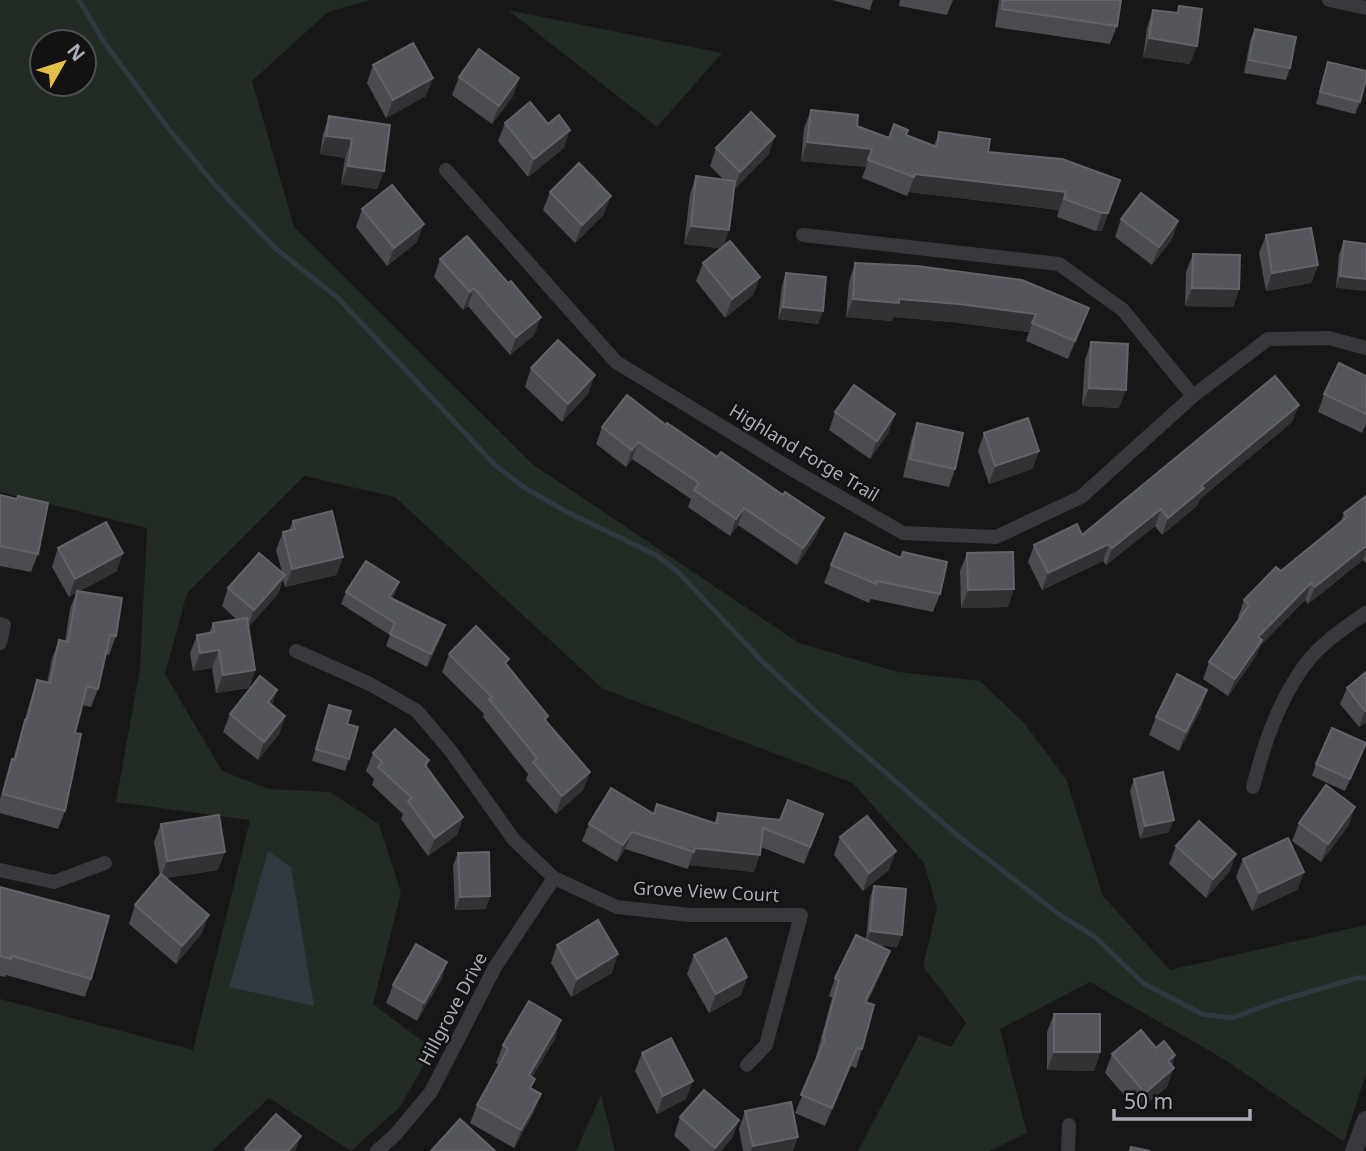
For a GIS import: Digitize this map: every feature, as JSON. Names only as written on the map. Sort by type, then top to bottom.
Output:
[{"type":"street","points":[[1329,0],[1366,8]]},
{"type":"street","name":"Highland Forge Trail","points":[[446,170],[616,362],[793,470],[903,533],[996,537],[1081,497],[1193,396],[1268,339],[1329,338],[1366,348]]},
{"type":"street","points":[[803,235],[1059,264],[1123,310],[1193,396]]},
{"type":"street","points":[[1253,787],[1264,746],[1280,707],[1304,666],[1320,648],[1366,612]]},
{"type":"street","points":[[0,624],[4,625],[0,643]]},
{"type":"street","name":"Grove View Court","points":[[296,651],[370,684],[417,711],[450,750],[514,840],[554,877],[617,907],[690,915],[801,915],[766,1045],[747,1065]]},
{"type":"street","points":[[0,870],[54,882],[105,863]]},
{"type":"street","name":"Hillgrove Drive","points":[[377,1151],[395,1135],[430,1092],[495,967],[554,877]]},
{"type":"street","points":[[1354,1151],[1366,1120]]},
{"type":"street","points":[[1068,1151],[1069,1125]]},
{"type":"shaded area","points":[[0,0],[371,0],[328,12],[252,81],[294,227],[532,464],[799,643],[898,672],[980,681],[1024,723],[1066,779],[1103,896],[1170,970],[1366,925],[1366,1074],[1344,1142],[1227,1061],[1090,982],[1000,1029],[1027,1133],[989,1151],[858,1151],[919,1035],[951,1047],[966,1023],[923,966],[937,908],[924,863],[853,783],[603,689],[395,497],[304,476],[187,593],[165,674],[222,771],[269,789],[330,792],[379,824],[401,893],[373,1004],[433,1049],[400,1107],[351,1151],[269,1098],[212,1151],[0,1151],[0,999],[193,1050],[250,820],[116,802],[140,668],[147,528],[0,492]]},
{"type":"shaded area","points":[[508,10],[722,53],[657,127]]},
{"type":"shaded area","points":[[268,851],[291,867],[314,1006],[229,987]]},
{"type":"shaded area","points":[[601,1095],[615,1151],[576,1151]]},
{"type":"building","points":[[1003,0],[1121,0],[1117,26],[1002,9]]},
{"type":"building","points":[[1179,6],[1202,9],[1197,46],[1149,38],[1153,10],[1178,13]]},
{"type":"building","points":[[1255,29],[1296,37],[1290,68],[1249,60]]},
{"type":"building","points":[[413,43],[433,78],[393,100],[373,65]]},
{"type":"building","points":[[479,49],[519,78],[499,106],[459,77]]},
{"type":"building","points":[[1328,62],[1366,71],[1360,102],[1320,92]]},
{"type":"building","points":[[530,102],[548,124],[559,115],[570,130],[534,159],[505,123]]},
{"type":"building","points":[[811,110],[858,115],[857,126],[889,138],[894,124],[908,130],[906,135],[937,147],[939,132],[990,139],[988,152],[1062,159],[1120,180],[1108,213],[1102,213],[1064,199],[1066,192],[915,174],[914,177],[868,160],[872,149],[807,142]]},
{"type":"building","points":[[751,112],[775,136],[740,172],[716,148]]},
{"type":"building","points":[[329,116],[390,125],[384,171],[348,166],[352,139],[326,136]]},
{"type":"building","points":[[579,163],[611,196],[582,225],[550,192]]},
{"type":"building","points":[[696,176],[735,181],[729,230],[691,226]]},
{"type":"building","points":[[392,185],[424,224],[394,248],[362,209]]},
{"type":"building","points":[[1141,193],[1178,221],[1159,247],[1121,219]]},
{"type":"building","points":[[1311,228],[1318,265],[1272,273],[1266,235]]},
{"type":"building","points":[[467,236],[508,283],[511,281],[541,317],[516,337],[474,288],[470,292],[440,259]]},
{"type":"building","points":[[730,241],[760,277],[732,299],[703,263]]},
{"type":"building","points":[[1344,241],[1366,244],[1366,279],[1340,276]]},
{"type":"building","points":[[1193,254],[1240,255],[1239,289],[1192,288]]},
{"type":"building","points":[[855,263],[917,266],[1022,280],[1089,308],[1075,341],[1032,323],[1036,314],[899,299],[899,303],[853,299]]},
{"type":"building","points":[[786,273],[826,277],[823,311],[783,307]]},
{"type":"building","points":[[558,340],[595,375],[568,404],[531,368]]},
{"type":"building","points":[[1091,342],[1128,344],[1126,390],[1089,388]]},
{"type":"building","points":[[1339,363],[1366,376],[1366,414],[1324,394]]},
{"type":"building","points":[[1275,376],[1299,405],[1201,486],[1204,488],[1168,518],[1161,509],[1112,548],[1109,544],[1048,573],[1034,545],[1077,524],[1082,535]]},
{"type":"building","points":[[854,385],[895,414],[877,441],[835,412]]},
{"type":"building","points":[[627,395],[666,425],[667,423],[717,457],[721,452],[783,495],[785,492],[824,518],[803,548],[744,508],[736,519],[694,490],[699,483],[638,442],[632,450],[602,427]]},
{"type":"building","points":[[1028,418],[1039,451],[995,466],[984,433]]},
{"type":"building","points":[[917,423],[963,433],[955,469],[910,459]]},
{"type":"building","points":[[0,495],[48,503],[38,554],[0,546]]},
{"type":"building","points":[[1366,496],[1366,546],[1315,587],[1311,583],[1258,637],[1262,640],[1235,679],[1209,662],[1249,605],[1244,600],[1276,567],[1281,571],[1347,517],[1344,513]]},
{"type":"building","points":[[332,511],[343,557],[292,569],[283,532],[295,529],[293,521]]},
{"type":"building","points":[[106,522],[123,553],[75,579],[58,548]]},
{"type":"building","points":[[845,533],[901,558],[903,552],[947,562],[940,594],[877,581],[876,584],[831,565]]},
{"type":"building","points":[[1013,552],[1014,589],[968,590],[967,553]]},
{"type":"building","points":[[259,553],[285,575],[254,610],[228,588]]},
{"type":"building","points":[[366,561],[399,582],[389,597],[445,625],[431,654],[390,634],[395,623],[346,592]]},
{"type":"building","points":[[77,591],[122,598],[116,636],[110,635],[98,689],[87,686],[75,733],[81,734],[65,811],[3,794],[37,680],[50,683],[59,640],[68,642]]},
{"type":"building","points":[[247,618],[255,670],[223,675],[219,650],[200,653],[197,635],[214,632],[213,623]]},
{"type":"building","points":[[476,626],[509,659],[505,663],[548,716],[544,719],[590,772],[562,796],[533,762],[537,758],[489,699],[492,697],[449,654]]},
{"type":"building","points":[[1366,672],[1366,710],[1365,711],[1347,688]]},
{"type":"building","points":[[1177,674],[1207,690],[1186,732],[1156,717]]},
{"type":"building","points":[[260,676],[277,690],[268,702],[285,716],[264,742],[230,714]]},
{"type":"building","points":[[329,705],[351,711],[347,724],[358,727],[349,759],[316,749]]},
{"type":"building","points":[[1332,728],[1366,743],[1350,779],[1316,764]]},
{"type":"building","points":[[395,729],[429,760],[425,765],[463,817],[435,838],[408,801],[412,798],[378,767],[382,762],[373,753]]},
{"type":"building","points":[[1163,772],[1174,820],[1145,826],[1134,779]]},
{"type":"building","points":[[1326,785],[1355,807],[1328,844],[1299,823]]},
{"type":"building","points":[[611,788],[654,814],[657,804],[717,824],[718,813],[780,820],[788,800],[823,814],[810,847],[763,828],[760,855],[695,848],[694,852],[632,832],[623,845],[589,824]]},
{"type":"building","points":[[219,815],[225,852],[167,861],[161,824]]},
{"type":"building","points":[[867,816],[896,851],[869,873],[840,837]]},
{"type":"building","points":[[1199,821],[1236,854],[1213,879],[1176,846]]},
{"type":"building","points":[[1288,838],[1304,872],[1259,893],[1243,859]]},
{"type":"building","points":[[489,852],[490,896],[460,897],[458,853]]},
{"type":"building","points":[[161,874],[209,915],[182,946],[135,905]]},
{"type":"building","points":[[874,886],[906,889],[902,935],[870,931]]},
{"type":"building","points":[[0,887],[109,916],[91,979],[12,956],[11,959],[0,956]]},
{"type":"building","points":[[598,920],[618,954],[577,979],[557,945]]},
{"type":"building","points":[[856,935],[890,951],[865,1002],[874,1005],[862,1049],[857,1048],[832,1108],[801,1095],[825,1039],[823,1038],[839,980],[835,978]]},
{"type":"building","points":[[726,938],[747,977],[716,994],[694,955]]},
{"type":"building","points":[[416,944],[447,962],[424,1003],[393,985]]},
{"type":"building","points":[[529,1001],[561,1020],[529,1075],[535,1079],[530,1088],[541,1094],[521,1130],[477,1105],[508,1049],[503,1045]]},
{"type":"building","points":[[1054,1014],[1100,1014],[1100,1052],[1054,1052]]},
{"type":"building","points":[[1141,1030],[1156,1048],[1164,1041],[1175,1055],[1168,1061],[1174,1068],[1145,1093],[1112,1054]]},
{"type":"building","points":[[671,1038],[693,1081],[663,1096],[642,1053]]},
{"type":"building","points":[[704,1090],[739,1120],[715,1148],[680,1117]]},
{"type":"building","points":[[791,1102],[798,1137],[753,1146],[745,1111]]},
{"type":"building","points":[[276,1114],[301,1136],[288,1151],[245,1149]]},
{"type":"building","points":[[460,1119],[495,1151],[431,1151]]},
{"type":"building","points":[[1131,1147],[1150,1151],[1130,1151]]},
{"type":"waterway","points":[[79,0],[104,42],[168,128],[215,185],[275,248],[337,297],[494,464],[522,486],[565,511],[656,555],[677,571],[763,662],[823,718],[958,836],[1060,915],[1094,936],[1143,983],[1202,1014],[1232,1018],[1272,1003],[1357,978],[1366,978]]}]
